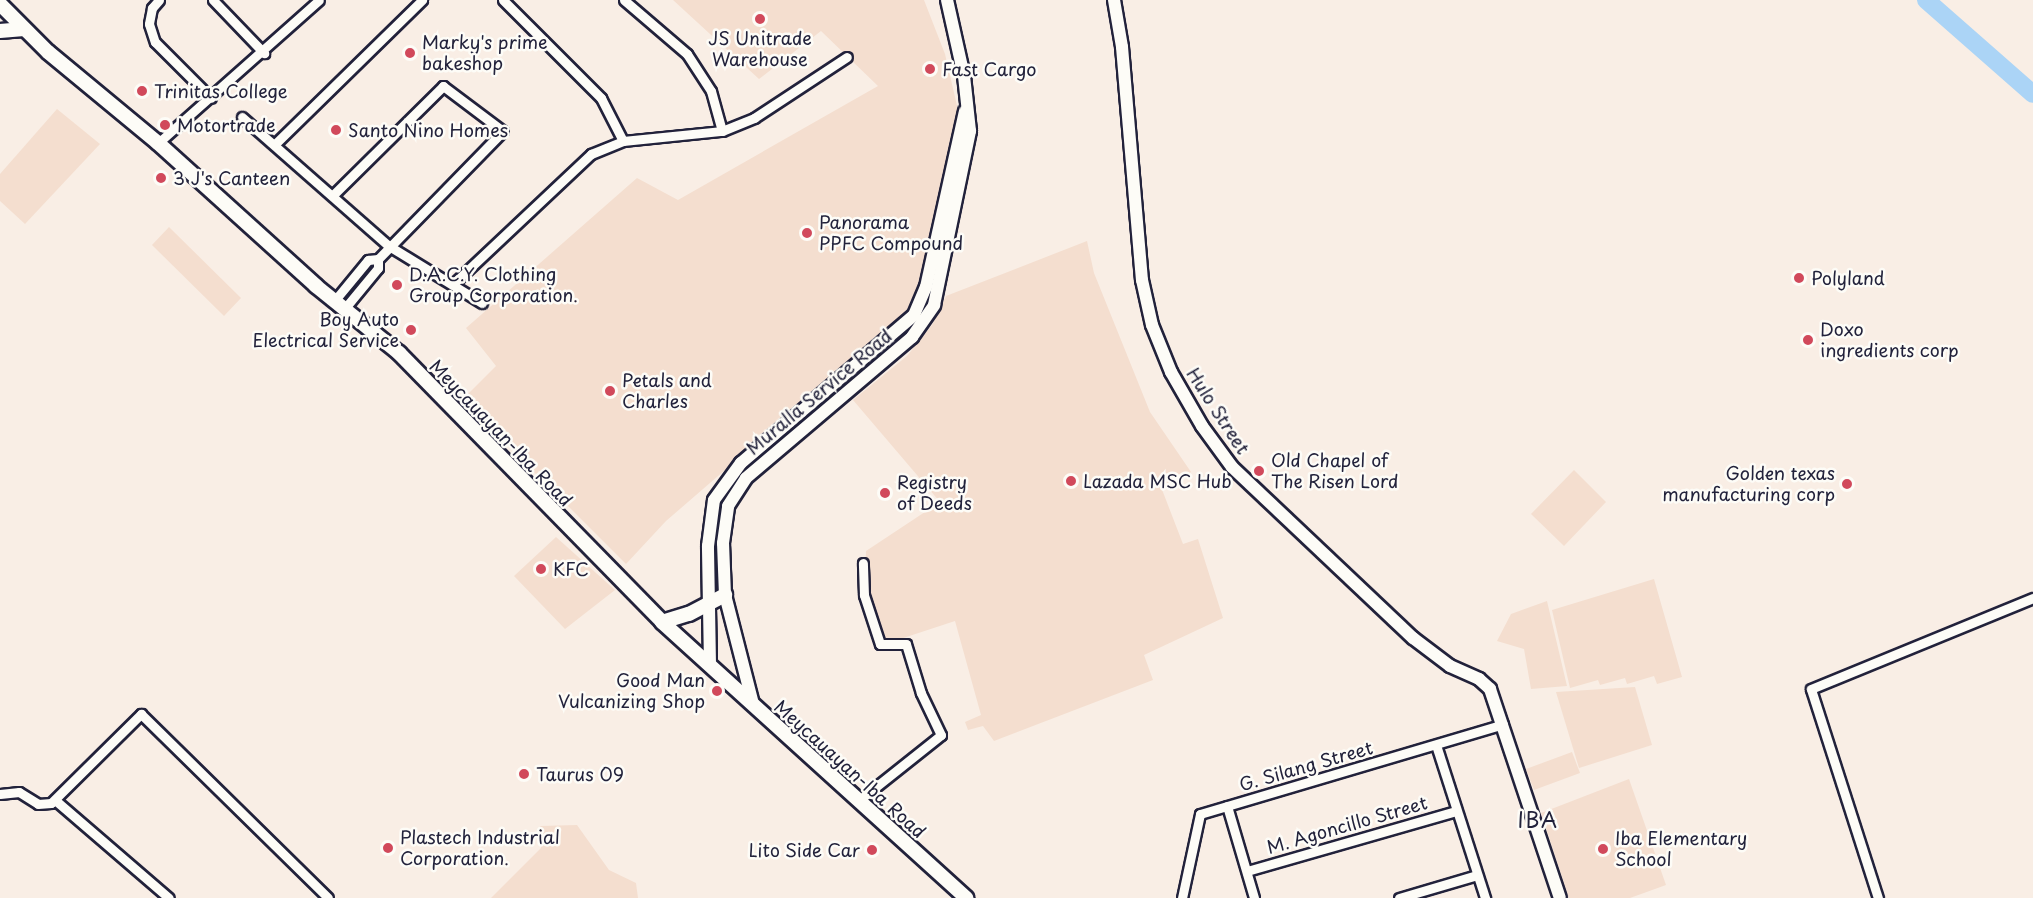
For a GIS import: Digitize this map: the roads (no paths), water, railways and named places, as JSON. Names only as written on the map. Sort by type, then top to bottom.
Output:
[{"type":"main road","name":"Meycauayan-Iba Road","points":[[0,4],[24,29],[399,353],[662,621],[963,897]]},
{"type":"main road","points":[[0,31],[24,29]]},
{"type":"main road","points":[[662,621],[725,595]]},
{"type":"street","points":[[159,0],[152,8],[149,24],[155,42],[211,98]]},
{"type":"street","points":[[213,0],[264,53]]},
{"type":"street","points":[[158,143],[264,53],[319,0]]},
{"type":"street","points":[[275,144],[422,0]]},
{"type":"street","points":[[503,0],[601,98],[623,141]]},
{"type":"street","points":[[624,0],[687,54],[711,91],[722,131]]},
{"type":"street","points":[[935,0],[951,15]]},
{"type":"street","name":"Muralla Service Road","points":[[753,705],[725,595],[725,520],[734,493],[766,458],[912,337],[934,305],[970,130],[951,15],[946,0]]},
{"type":"street","name":"Hulo Street","points":[[1114,0],[1122,47],[1142,280],[1152,325],[1182,392],[1232,467],[1413,638],[1450,666],[1485,683],[1503,724],[1560,898]]},
{"type":"street","points":[[453,284],[591,154],[623,141],[722,131],[754,118],[847,57]]},
{"type":"street","points":[[333,195],[443,86],[503,131],[389,246],[378,259],[378,268],[363,286],[340,304]]},
{"type":"street","name":"Muralla Service Road","points":[[710,664],[710,517],[721,486],[750,455],[903,326],[921,302],[967,107]]},
{"type":"street","points":[[242,117],[389,246],[482,303]]},
{"type":"street","points":[[340,304],[353,278],[368,260],[378,259]]},
{"type":"street","points":[[353,278],[363,286]]},
{"type":"street","points":[[858,801],[941,735],[921,693],[906,644],[880,644],[864,595],[863,563]]},
{"type":"street","points":[[1878,898],[1810,690],[2033,598]]},
{"type":"street","points":[[0,794],[13,792],[42,805],[55,800],[141,714],[328,898]]},
{"type":"street","name":"G. Silang Street","points":[[1182,898],[1200,814],[1436,746],[1503,724]]},
{"type":"street","points":[[1436,746],[1485,898]]},
{"type":"street","points":[[55,800],[169,898]]},
{"type":"street","points":[[1227,806],[1254,898]]},
{"type":"street","name":"M. Agoncillo Street","points":[[1247,872],[1456,811]]},
{"type":"street","points":[[1399,898],[1477,875]]},
{"type":"waterway","points":[[1926,0],[2033,94]]},
{"type":"place","name":"JS Unitrade Warehouse","points":[[760,19]]},
{"type":"place","name":"Marky's prime bakeshop","points":[[410,53]]},
{"type":"place","name":"Fast Cargo","points":[[930,69]]},
{"type":"place","name":"Trinitas College","points":[[142,91]]},
{"type":"place","name":"Motortrade","points":[[165,125]]},
{"type":"place","name":"Santo Nino Homes","points":[[336,130]]},
{"type":"place","name":"3 J's Canteen","points":[[161,178]]},
{"type":"place","name":"Panorama PPFC Compound","points":[[807,233]]},
{"type":"place","name":"Polyland","points":[[1799,278]]},
{"type":"place","name":"D.A.C.Y. Clothing Group Corporation.","points":[[397,285]]},
{"type":"place","name":"Boy Auto Electrical Service","points":[[411,330]]},
{"type":"place","name":"Doxo ingredients corp","points":[[1808,340]]},
{"type":"place","name":"Petals and Charles","points":[[610,391]]},
{"type":"place","name":"Old Chapel of The Risen Lord","points":[[1259,471]]},
{"type":"place","name":"Lazada MSC Hub","points":[[1071,481]]},
{"type":"place","name":"Golden texas manufacturing corp","points":[[1847,484]]},
{"type":"place","name":"Registry of Deeds","points":[[885,493]]},
{"type":"place","name":"KFC","points":[[541,569]]},
{"type":"place","name":"Good Man Vulcanizing Shop","points":[[717,691]]},
{"type":"place","name":"Taurus 09","points":[[524,774]]},
{"type":"place","name":"Plastech Industrial Corporation.","points":[[388,848]]},
{"type":"place","name":"Iba Elementary School","points":[[1603,849]]},
{"type":"place","name":"Lito Side Car","points":[[872,850]]},
{"type":"district","name":"IBA","points":[[1538,819]]}]
